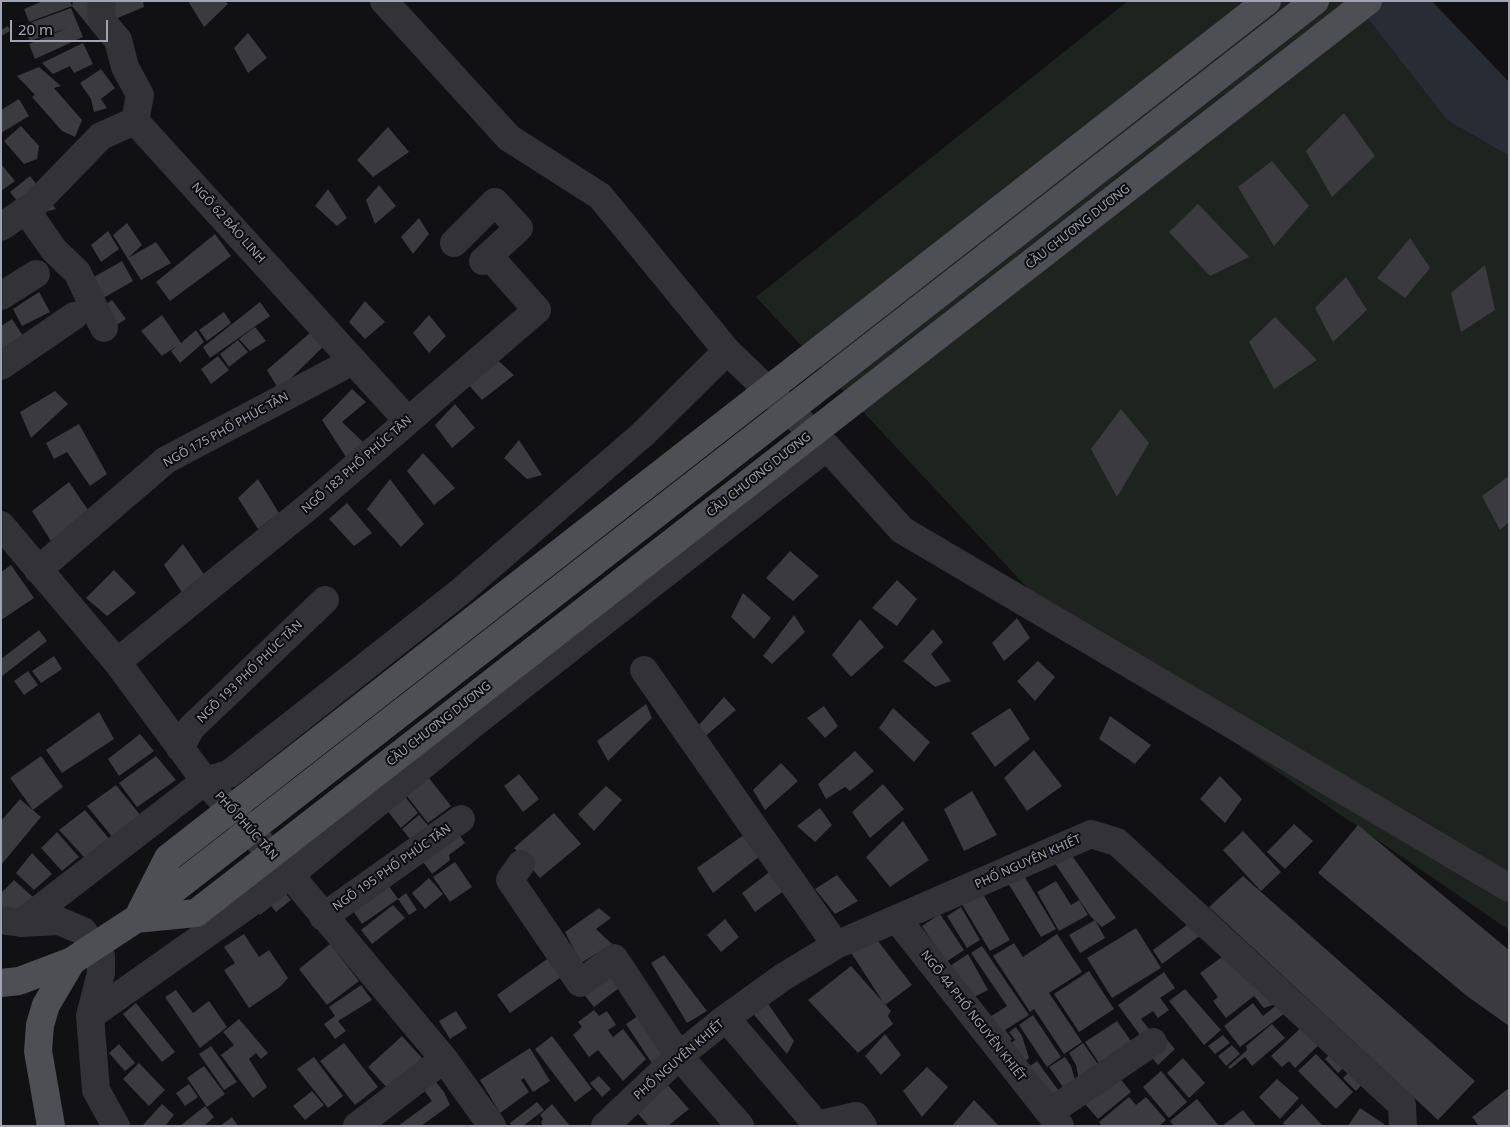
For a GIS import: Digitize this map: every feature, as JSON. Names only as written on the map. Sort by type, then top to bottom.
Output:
[{"type":"main road","name":"CẦU CHƯƠNG DƯƠNG","points":[[136,919],[168,858],[1267,1]]},
{"type":"main road","name":"CẦU CHƯƠNG DƯƠNG","points":[[72,961],[136,919],[1315,1]]},
{"type":"main road","name":"CẦU CHƯƠNG DƯƠNG","points":[[136,919],[196,913],[1368,1]]},
{"type":"main road","points":[[1,983],[19,981],[72,961]]},
{"type":"main road","points":[[51,1126],[38,1051],[40,1025],[46,1005],[72,961]]},
{"type":"main road","points":[[42,1080],[70,1126]]},
{"type":"street","points":[[1,227],[36,203],[101,136],[135,121],[140,95],[126,67],[118,40],[102,21],[101,1]]},
{"type":"street","points":[[384,1],[509,138],[600,196],[727,351],[827,447],[902,530],[1509,888]]},
{"type":"street","name":"NGÕ 62 BẢO LINH","points":[[135,121],[408,421]]},
{"type":"street","name":"NGÕ 183 PHỐ PHÚC TÂN","points":[[117,662],[314,502],[537,310],[486,258],[518,228],[495,202],[454,243]]},
{"type":"street","points":[[26,210],[54,250],[77,272],[104,328]]},
{"type":"street","points":[[1,296],[36,274]]},
{"type":"street","points":[[1,366],[74,316]]},
{"type":"street","points":[[11,922],[205,781],[229,774],[460,592],[644,434],[727,351]]},
{"type":"street","name":"NGÕ 175 PHỐ PHÚC TÂN","points":[[38,570],[166,460],[353,361]]},
{"type":"street","points":[[90,1016],[290,875],[477,721],[827,447]]},
{"type":"street","name":"PHỐ PHÚC TÂN","points":[[1,525],[117,662],[205,781],[290,875],[323,917],[444,1058],[492,1126]]},
{"type":"street","name":"NGÕ 193 PHỐ PHÚC TÂN","points":[[180,748],[191,728],[325,600]]},
{"type":"street","points":[[644,670],[836,945]]},
{"type":"street","name":"NGÕ 195 PHỐ PHÚC TÂN","points":[[323,917],[462,819]]},
{"type":"street","name":"PHỐ NGUYÊN KHIẾT","points":[[605,1126],[679,1056],[726,1018],[783,977],[836,945],[1091,834],[1117,842],[1402,1105],[1403,1126]]},
{"type":"street","points":[[521,864],[510,880],[580,983],[614,958],[679,1056],[740,1126]]},
{"type":"street","name":"NGÕ 44 PHỐ NGUYÊN KHIẾT","points":[[896,919],[1055,1119],[1153,1042]]},
{"type":"street","points":[[11,922],[59,921],[83,930],[101,956],[101,973],[90,1016],[96,1090],[116,1126]]},
{"type":"street","points":[[726,1018],[817,1125],[856,1116],[863,1126]]},
{"type":"street","points":[[357,1126],[444,1058]]},
{"type":"shaded area","points":[[1128,1],[1354,1],[1447,120],[1509,156],[1509,930],[1060,623],[756,297]]},
{"type":"shaded area","points":[[1354,1],[1432,1],[1509,82],[1509,156],[1447,120]]},
{"type":"building","points":[[43,1],[70,1],[72,6],[29,22],[24,9]]},
{"type":"building","points":[[73,1],[143,1],[144,7],[91,29],[72,6]]},
{"type":"building","points":[[188,1],[225,1],[228,4],[204,27]]},
{"type":"building","points":[[71,8],[83,37],[35,59],[29,44],[67,28],[30,41],[24,25]]},
{"type":"building","points":[[8,26],[10,31],[1,36],[1,30]]},
{"type":"building","points":[[248,33],[267,58],[248,73],[234,48]]},
{"type":"building","points":[[83,43],[93,64],[74,73],[70,66],[53,74],[42,63]]},
{"type":"building","points":[[39,67],[61,86],[54,88],[82,120],[75,137],[62,131],[32,97],[35,95],[17,76]]},
{"type":"building","points":[[101,69],[115,88],[101,99],[107,108],[94,112],[91,99],[80,83]]},
{"type":"building","points":[[19,99],[29,116],[1,133],[1,110]]},
{"type":"building","points":[[1344,113],[1375,156],[1332,197],[1306,151]]},
{"type":"building","points":[[21,126],[39,146],[37,159],[24,164],[4,141]]},
{"type":"building","points":[[388,127],[409,152],[373,177],[357,160]]},
{"type":"building","points":[[1272,161],[1309,206],[1274,246],[1238,187]]},
{"type":"building","points":[[1,164],[15,181],[1,191]]},
{"type":"building","points":[[30,176],[56,209],[29,216],[10,192]]},
{"type":"building","points":[[379,185],[396,206],[375,224],[366,200]]},
{"type":"building","points":[[328,189],[347,218],[337,226],[315,206]]},
{"type":"building","points":[[1198,204],[1249,257],[1210,276],[1169,232]]},
{"type":"building","points":[[419,218],[429,234],[413,254],[401,237]]},
{"type":"building","points":[[127,223],[142,245],[128,258],[156,242],[171,263],[141,280],[113,235]]},
{"type":"building","points":[[108,231],[119,249],[101,262],[91,245]]},
{"type":"building","points":[[215,234],[231,256],[170,301],[156,282]]},
{"type":"building","points":[[1410,238],[1430,268],[1405,298],[1377,278]]},
{"type":"building","points":[[122,261],[133,281],[98,301],[87,281]]},
{"type":"building","points":[[1485,265],[1495,310],[1461,332],[1451,293]]},
{"type":"building","points":[[1346,277],[1367,310],[1333,342],[1315,308]]},
{"type":"building","points":[[39,292],[50,312],[22,326],[13,309]]},
{"type":"building","points":[[112,300],[126,319],[110,329],[98,310]]},
{"type":"building","points":[[365,301],[385,322],[365,339],[349,322]]},
{"type":"building","points":[[260,302],[270,316],[210,358],[203,347]]},
{"type":"building","points":[[224,312],[231,323],[207,341],[199,330]]},
{"type":"building","points":[[162,315],[181,343],[196,330],[204,342],[180,363],[171,351],[178,345],[162,356],[141,331]]},
{"type":"building","points":[[429,315],[446,336],[429,353],[413,333]]},
{"type":"building","points":[[1275,317],[1317,360],[1274,389],[1249,342]]},
{"type":"building","points":[[12,319],[27,342],[1,350],[1,326]]},
{"type":"building","points":[[255,327],[266,341],[250,351],[239,339]]},
{"type":"building","points":[[311,332],[325,345],[279,390],[267,370]]},
{"type":"building","points":[[238,340],[248,352],[229,367],[220,354]]},
{"type":"building","points":[[218,356],[229,370],[211,384],[201,369]]},
{"type":"building","points":[[493,356],[514,375],[482,400],[467,383]]},
{"type":"building","points":[[352,389],[366,402],[342,422],[363,442],[346,457],[322,420]]},
{"type":"building","points":[[55,391],[68,404],[31,438],[20,412]]},
{"type":"building","points":[[455,404],[475,428],[452,448],[435,425]]},
{"type":"building","points":[[1121,409],[1149,443],[1117,497],[1091,449]]},
{"type":"building","points":[[79,424],[107,474],[90,486],[67,452],[54,459],[46,443]]},
{"type":"building","points":[[519,440],[542,475],[527,479],[504,458]]},
{"type":"building","points":[[423,453],[455,488],[434,505],[407,471]]},
{"type":"building","points":[[1509,476],[1509,522],[1500,530],[1482,496]]},
{"type":"building","points":[[258,479],[279,513],[258,529],[238,498]]},
{"type":"building","points":[[390,479],[424,524],[401,547],[367,509]]},
{"type":"building","points":[[69,482],[90,513],[51,541],[32,511]]},
{"type":"building","points":[[347,503],[372,533],[354,546],[329,519]]},
{"type":"building","points":[[183,544],[205,576],[183,594],[164,565]]},
{"type":"building","points":[[790,551],[819,576],[793,601],[766,578]]},
{"type":"building","points":[[11,565],[34,598],[1,620],[1,572]]},
{"type":"building","points":[[114,570],[136,593],[107,616],[86,598]]},
{"type":"building","points":[[897,580],[917,599],[897,626],[872,608]]},
{"type":"building","points":[[743,593],[771,618],[754,639],[731,617]]},
{"type":"building","points":[[794,615],[805,632],[772,664],[763,656]]},
{"type":"building","points":[[1017,618],[1030,638],[1004,661],[992,643]]},
{"type":"building","points":[[860,619],[884,647],[851,677],[832,655]]},
{"type":"building","points":[[933,629],[943,642],[931,654],[951,681],[935,687],[903,661]]},
{"type":"building","points":[[39,630],[47,641],[1,677],[1,659]]},
{"type":"building","points":[[54,656],[62,669],[41,683],[32,671]]},
{"type":"building","points":[[1038,661],[1055,677],[1035,701],[1017,681]]},
{"type":"building","points":[[28,671],[38,685],[24,695],[14,681]]},
{"type":"building","points":[[724,697],[736,710],[702,739],[698,726]]},
{"type":"building","points":[[646,704],[652,718],[608,761],[597,741]]},
{"type":"building","points":[[824,706],[838,726],[825,738],[807,718]]},
{"type":"building","points":[[893,708],[930,742],[914,762],[879,728]]},
{"type":"building","points":[[1010,708],[1030,739],[995,767],[971,733]]},
{"type":"building","points":[[99,712],[114,739],[62,773],[46,750]]},
{"type":"building","points":[[1110,716],[1151,745],[1135,764],[1099,739]]},
{"type":"building","points":[[140,734],[154,751],[119,776],[108,759]]},
{"type":"building","points":[[1034,750],[1062,786],[1027,811],[1004,778]]},
{"type":"building","points":[[855,751],[874,771],[850,791],[845,787],[826,799],[818,784]]},
{"type":"building","points":[[41,756],[63,787],[33,810],[10,778]]},
{"type":"building","points":[[156,756],[176,780],[137,807],[119,783]]},
{"type":"building","points":[[781,763],[798,781],[765,810],[753,790]]},
{"type":"building","points":[[425,773],[451,806],[428,823],[402,790]]},
{"type":"building","points":[[519,774],[539,799],[523,812],[504,786]]},
{"type":"building","points":[[1220,776],[1242,799],[1225,823],[1200,799]]},
{"type":"building","points":[[883,784],[904,809],[870,838],[852,812]]},
{"type":"building","points":[[116,785],[145,821],[118,844],[87,806]]},
{"type":"building","points":[[606,786],[622,800],[594,831],[578,814]]},
{"type":"building","points":[[972,791],[997,835],[964,851],[944,809]]},
{"type":"building","points":[[403,794],[418,813],[401,828],[385,808]]},
{"type":"building","points":[[20,799],[41,817],[1,865],[1,821]]},
{"type":"building","points":[[820,808],[832,825],[815,842],[797,826]]},
{"type":"building","points":[[85,810],[111,841],[84,857],[59,830]]},
{"type":"building","points":[[554,813],[581,844],[540,878],[514,848]]},
{"type":"building","points":[[419,815],[433,831],[415,845],[402,829]]},
{"type":"building","points":[[903,821],[929,860],[890,887],[866,857]]},
{"type":"building","points":[[1294,824],[1313,841],[1285,869],[1267,852]]},
{"type":"building","points":[[1358,825],[1509,950],[1509,1026],[1467,996],[1318,873]]},
{"type":"building","points":[[456,830],[465,843],[449,855],[450,860],[432,874],[415,851]]},
{"type":"building","points":[[1243,831],[1281,872],[1261,891],[1223,850]]},
{"type":"building","points":[[57,832],[79,857],[62,871],[41,848]]},
{"type":"building","points":[[748,832],[765,852],[713,893],[697,868]]},
{"type":"building","points":[[1068,850],[1116,918],[1102,927],[1091,917],[1052,859]]},
{"type":"building","points":[[32,853],[52,874],[34,890],[16,873]]},
{"type":"building","points":[[455,862],[472,887],[450,902],[433,877]]},
{"type":"building","points":[[1020,869],[1056,929],[1041,937],[1005,878]]},
{"type":"building","points":[[772,870],[789,887],[755,912],[742,893]]},
{"type":"building","points":[[837,875],[858,901],[835,914],[815,889]]},
{"type":"building","points":[[1243,876],[1475,1081],[1438,1120],[1209,907]]},
{"type":"building","points":[[429,878],[443,894],[425,909],[412,893]]},
{"type":"building","points":[[14,880],[34,898],[9,925],[1,918],[1,893]]},
{"type":"building","points":[[275,881],[291,900],[276,912],[271,906],[260,915],[256,910]]},
{"type":"building","points":[[1056,881],[1071,905],[1079,900],[1088,915],[1059,931],[1037,892]]},
{"type":"building","points":[[389,886],[398,899],[362,924],[353,911]]},
{"type":"building","points":[[980,889],[1010,940],[990,951],[960,901]]},
{"type":"building","points":[[406,893],[417,910],[409,915],[398,899]]},
{"type":"building","points":[[393,905],[405,918],[372,944],[361,930]]},
{"type":"building","points":[[961,907],[980,940],[967,948],[947,916]]},
{"type":"building","points":[[599,908],[611,918],[596,929],[612,944],[581,963],[565,932]]},
{"type":"building","points":[[940,914],[964,950],[946,962],[922,926]]},
{"type":"building","points":[[725,919],[739,937],[721,952],[707,935]]},
{"type":"building","points":[[1095,920],[1105,938],[1080,953],[1069,935]]},
{"type":"building","points":[[1191,922],[1201,935],[1162,964],[1153,950]]},
{"type":"building","points":[[1136,928],[1161,968],[1112,998],[1087,958]]},
{"type":"building","points":[[244,934],[259,957],[269,950],[288,978],[280,987],[249,1008],[224,970],[235,963],[224,947]]},
{"type":"building","points":[[1057,934],[1082,972],[1049,993],[1082,1042],[1064,1054],[1034,1009],[1030,1012],[993,956],[1014,943],[1023,957]]},
{"type":"building","points":[[874,936],[912,985],[885,1005],[848,948]]},
{"type":"building","points":[[330,944],[359,981],[327,1005],[299,969]]},
{"type":"building","points":[[982,946],[1029,1015],[1005,1030],[1012,1039],[1000,1046],[982,1022],[1007,1006],[971,953]]},
{"type":"building","points":[[1229,952],[1281,1002],[1264,1008],[1254,996],[1226,1018],[1213,1001],[1218,997],[1200,973]]},
{"type":"building","points":[[554,954],[567,973],[510,1013],[497,995]]},
{"type":"building","points":[[968,954],[988,990],[972,998],[950,966]]},
{"type":"building","points":[[664,955],[707,1011],[687,1023],[651,963]]},
{"type":"building","points":[[606,963],[623,985],[594,1007],[578,987]]},
{"type":"building","points":[[851,966],[891,1011],[888,1016],[893,1024],[858,1053],[808,1000]]},
{"type":"building","points":[[1089,971],[1114,1009],[1079,1032],[1054,994]]},
{"type":"building","points":[[1164,972],[1175,988],[1160,998],[1169,1010],[1158,1018],[1153,1011],[1141,1019],[1149,1029],[1140,1035],[1118,1005]]},
{"type":"building","points":[[361,985],[372,1000],[338,1021],[346,1031],[335,1039],[324,1024],[335,1016],[329,1007]]},
{"type":"building","points":[[1185,989],[1221,1030],[1204,1045],[1169,1001]]},
{"type":"building","points":[[176,990],[193,1013],[209,1001],[227,1027],[200,1048],[165,997]]},
{"type":"building","points":[[764,998],[794,1041],[787,1054],[750,1010]]},
{"type":"building","points":[[136,1003],[175,1052],[162,1062],[123,1014]]},
{"type":"building","points":[[1253,1003],[1263,1016],[1278,1004],[1285,1013],[1240,1047],[1224,1026]]},
{"type":"building","points":[[594,1010],[599,1016],[607,1011],[616,1025],[608,1030],[613,1037],[623,1029],[646,1059],[623,1081],[598,1050],[589,1057],[573,1035],[582,1027],[578,1022]]},
{"type":"building","points":[[456,1011],[467,1028],[450,1039],[439,1021]]},
{"type":"building","points":[[642,1013],[672,1056],[655,1068],[626,1024]]},
{"type":"building","points":[[1033,1015],[1061,1057],[1047,1067],[1019,1025]]},
{"type":"building","points":[[239,1019],[268,1053],[261,1059],[256,1053],[249,1059],[267,1087],[253,1098],[221,1055],[234,1045],[223,1032]]},
{"type":"building","points":[[1117,1021],[1131,1041],[1099,1063],[1085,1042]]},
{"type":"building","points":[[1307,1022],[1324,1040],[1295,1068],[1289,1061],[1282,1067],[1271,1056]]},
{"type":"building","points":[[1272,1024],[1285,1038],[1252,1066],[1245,1057],[1230,1069],[1228,1067],[1247,1050],[1246,1046]]},
{"type":"building","points":[[1016,1027],[1022,1036],[1029,1058],[1016,1068],[1002,1049],[1015,1040],[1009,1032]]},
{"type":"building","points":[[885,1034],[901,1055],[881,1075],[865,1056]]},
{"type":"building","points":[[1163,1035],[1175,1049],[1158,1065],[1146,1051]]},
{"type":"building","points":[[1223,1035],[1230,1043],[1215,1054],[1208,1046]]},
{"type":"building","points":[[402,1036],[422,1058],[388,1089],[368,1067]]},
{"type":"building","points":[[552,1036],[592,1089],[575,1102],[535,1049]]},
{"type":"building","points":[[344,1043],[378,1087],[355,1105],[320,1061]]},
{"type":"building","points":[[1083,1043],[1102,1070],[1080,1085],[1076,1065],[1069,1053]]},
{"type":"building","points":[[119,1044],[135,1063],[125,1071],[109,1053]]},
{"type":"building","points":[[1232,1045],[1240,1054],[1226,1066],[1218,1056]]},
{"type":"building","points":[[211,1046],[237,1082],[224,1090],[199,1054]]},
{"type":"building","points":[[530,1048],[550,1081],[533,1092],[524,1078],[521,1080],[529,1092],[500,1113],[480,1080]]},
{"type":"building","points":[[1336,1048],[1350,1062],[1338,1073],[1325,1059]]},
{"type":"building","points":[[1316,1054],[1353,1092],[1336,1109],[1298,1071]]},
{"type":"building","points":[[314,1057],[343,1096],[328,1108],[297,1069]]},
{"type":"building","points":[[1065,1057],[1071,1066],[1076,1083],[1065,1090],[1049,1067]]},
{"type":"building","points":[[1183,1058],[1205,1083],[1189,1098],[1167,1073]]},
{"type":"building","points":[[1037,1061],[1064,1098],[1051,1107],[1024,1070]]},
{"type":"building","points":[[139,1063],[165,1090],[149,1106],[123,1079]]},
{"type":"building","points":[[204,1066],[225,1094],[207,1107],[187,1078]]},
{"type":"building","points":[[1355,1066],[1368,1078],[1356,1091],[1343,1078]]},
{"type":"building","points":[[927,1067],[948,1087],[922,1117],[903,1091]]},
{"type":"building","points":[[1161,1071],[1187,1102],[1169,1118],[1143,1087]]},
{"type":"building","points":[[431,1076],[444,1092],[450,1105],[421,1126],[398,1126],[432,1101],[419,1084]]},
{"type":"building","points":[[599,1076],[611,1089],[602,1097],[590,1083]]},
{"type":"building","points":[[1118,1076],[1131,1092],[1098,1119],[1085,1104]]},
{"type":"building","points":[[1277,1079],[1299,1098],[1280,1119],[1259,1097]]},
{"type":"building","points":[[666,1083],[689,1109],[668,1126],[649,1126],[638,1114]]},
{"type":"building","points":[[189,1084],[198,1097],[185,1106],[176,1093]]},
{"type":"building","points":[[1509,1088],[1509,1126],[1479,1126],[1472,1117]]},
{"type":"building","points":[[312,1091],[324,1105],[305,1120],[293,1106]]},
{"type":"building","points":[[1129,1097],[1136,1105],[1146,1097],[1166,1120],[1159,1126],[1102,1126],[1099,1122]]},
{"type":"building","points":[[1197,1099],[1219,1126],[1174,1126],[1170,1121]]},
{"type":"building","points":[[974,1100],[999,1126],[952,1126]]},
{"type":"building","points":[[537,1102],[544,1110],[523,1126],[512,1126],[510,1123]]},
{"type":"building","points":[[162,1104],[174,1115],[165,1126],[142,1126]]},
{"type":"building","points":[[552,1104],[570,1126],[543,1126],[541,1122],[543,1119],[540,1115]]},
{"type":"building","points":[[1302,1104],[1323,1126],[1286,1126],[1283,1123]]},
{"type":"building","points":[[205,1106],[214,1117],[204,1126],[180,1126]]},
{"type":"building","points":[[1360,1108],[1384,1124],[1383,1126],[1348,1126]]},
{"type":"building","points":[[1243,1110],[1255,1125],[1222,1126]]},
{"type":"building","points":[[232,1117],[238,1126],[220,1126]]}]
